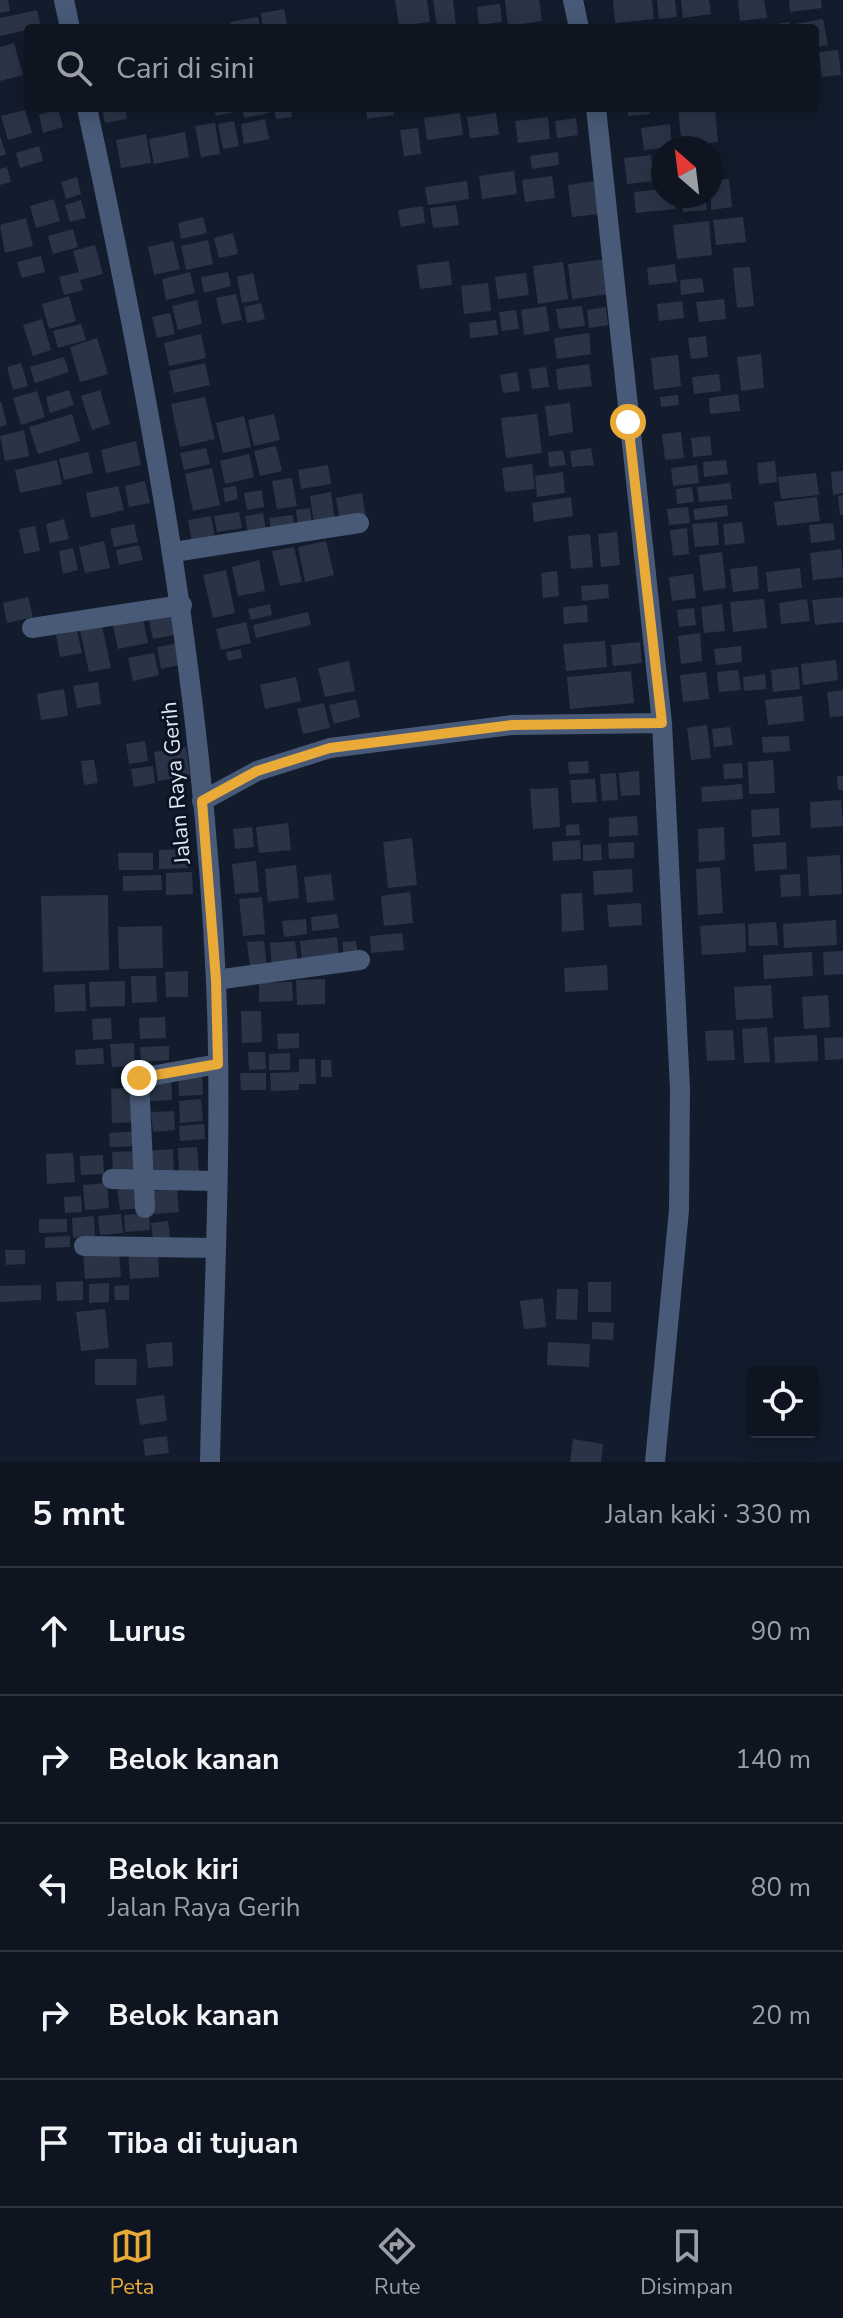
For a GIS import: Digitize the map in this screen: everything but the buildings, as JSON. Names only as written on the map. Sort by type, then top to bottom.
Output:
[{"type":"street","points":[[64,0],[69,24]]},
{"type":"street","points":[[573,0],[578,24]]},
{"type":"street","name":"Jalan Raya Gerih","points":[[88,112],[137,340],[174,552],[202,801],[216,980],[218,1064],[210,1462]]},
{"type":"street","points":[[596,112],[662,723],[680,1089],[680,1195],[655,1462]]},
{"type":"street","points":[[174,552],[359,523]]},
{"type":"street","points":[[32,628],[182,605]]},
{"type":"street","points":[[202,801],[257,771],[330,748],[512,725],[662,723]]},
{"type":"street","points":[[216,980],[360,960]]},
{"type":"street","points":[[145,1208],[139,1078],[218,1064]]},
{"type":"street","points":[[112,1179],[216,1181]]},
{"type":"street","points":[[84,1246],[215,1248]]},
{"type":"route","points":[[139,1078],[142,1075],[218,1064],[216,980],[202,801],[257,771],[330,748],[512,725],[662,723],[628,422]]}]
